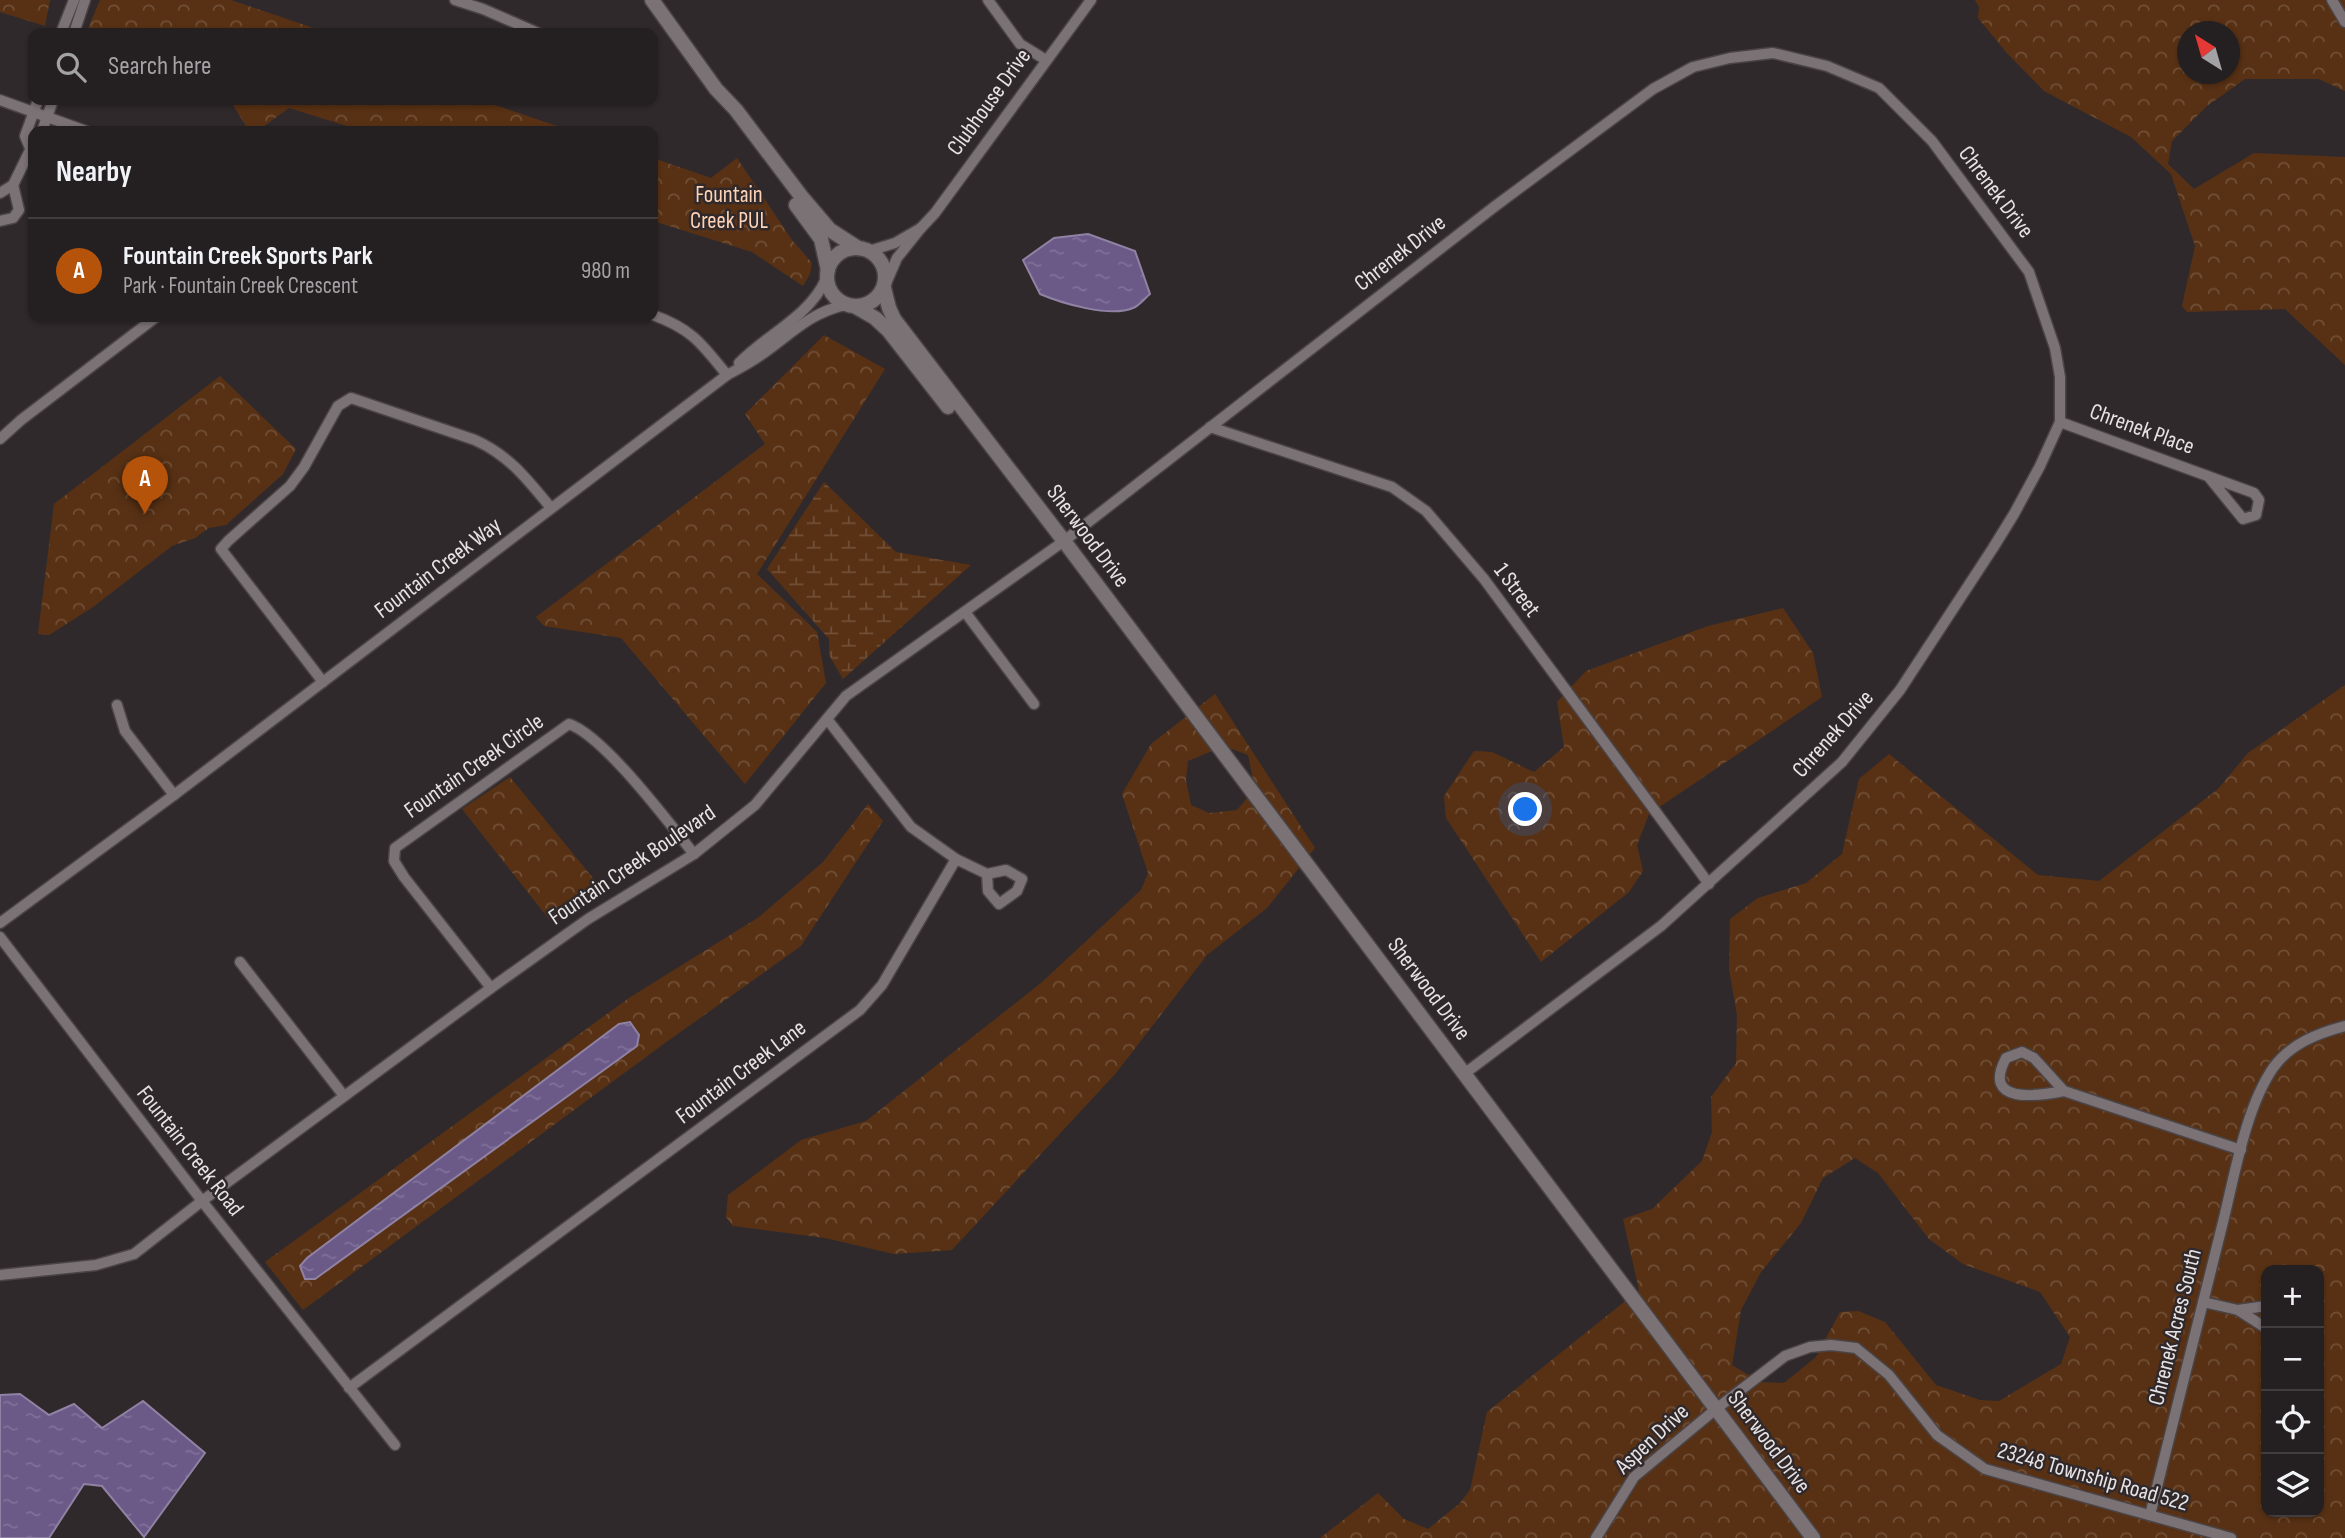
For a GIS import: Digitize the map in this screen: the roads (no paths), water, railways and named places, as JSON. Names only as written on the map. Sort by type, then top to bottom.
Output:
[{"type":"street","points":[[63,28],[74,0]]},
{"type":"street","points":[[76,28],[85,0]]},
{"type":"street","points":[[455,0],[527,28]]},
{"type":"street","points":[[652,0],[716,89],[737,124],[818,233],[825,247],[832,295],[850,306],[873,302],[884,288],[886,280],[882,262],[830,230],[736,110],[716,89]]},
{"type":"street","points":[[988,0],[1020,44],[1046,60]]},
{"type":"street","name":"Clubhouse Drive","points":[[884,288],[897,258],[935,213],[1091,0]]},
{"type":"street","points":[[2332,0],[2334,8],[2345,22]]},
{"type":"street","name":"Chrenek Drive","points":[[1064,541],[1494,207],[1653,89],[1693,67],[1730,58],[1773,53],[1827,66],[1879,88],[1932,141],[2029,272],[2055,348],[2060,377],[2060,422],[2040,466],[2014,514],[1900,690],[1842,762],[1661,926],[1464,1074]]},
{"type":"street","points":[[0,100],[28,104]]},
{"type":"street","points":[[29,126],[36,105],[48,117],[72,126]]},
{"type":"street","points":[[44,126],[52,105]]},
{"type":"street","points":[[0,192],[13,185],[28,154]]},
{"type":"street","points":[[0,221],[13,218],[19,210],[13,185]]},
{"type":"street","name":"Clubhouse Drive","points":[[864,249],[895,243],[921,228]]},
{"type":"street","points":[[827,274],[832,260],[839,253],[848,249],[864,249]]},
{"type":"street","name":"Fountain Creek Way","points":[[727,375],[753,349],[806,309],[817,297],[827,274]]},
{"type":"street","name":"Sherwood Drive","points":[[884,288],[894,319],[1064,541],[1813,1538]]},
{"type":"street","name":"Fountain Creek Way","points":[[0,923],[174,795],[727,375],[759,356],[814,315],[826,309],[850,306]]},
{"type":"street","name":"Sherwood Drive","points":[[850,306],[882,324],[973,439],[1008,467]]},
{"type":"street","points":[[658,317],[674,322],[698,338],[727,375]]},
{"type":"street","points":[[0,439],[149,322]]},
{"type":"street","points":[[323,682],[222,549],[289,486],[304,467],[338,406],[351,398],[492,447],[514,464],[551,508]]},
{"type":"street","name":"Chrenek Place","points":[[2060,422],[2208,476],[2254,493],[2259,500],[2256,515],[2243,519],[2208,476]]},
{"type":"street","name":"1 Street","points":[[1210,427],[1391,487],[1426,511],[1484,579],[1709,884]]},
{"type":"street","name":"Fountain Creek Boulevard","points":[[0,1275],[96,1265],[134,1254],[491,988],[588,919],[694,853],[755,805],[846,696],[1064,541]]},
{"type":"street","points":[[965,612],[1034,704]]},
{"type":"street","points":[[117,705],[125,731],[174,795]]},
{"type":"street","points":[[827,719],[911,827],[956,859],[987,874]]},
{"type":"street","name":"Fountain Creek Circle","points":[[491,988],[404,877],[394,861],[395,848],[569,724],[582,728],[620,766],[694,853]]},
{"type":"street","name":"Fountain Creek Lane","points":[[349,1388],[860,1010],[882,985],[956,859]]},
{"type":"street","name":"Fountain Creek Road","points":[[0,937],[202,1201],[395,1445]]},
{"type":"street","points":[[240,962],[344,1096]]},
{"type":"street","name":"Chrenek Acres South","points":[[2150,1515],[2241,1150],[2260,1091],[2275,1065],[2312,1036],[2345,1026]]},
{"type":"street","points":[[2064,1091],[2036,1097],[2020,1096],[2009,1092],[2001,1083],[1999,1072],[2006,1058],[2022,1052],[2034,1058],[2064,1091],[2241,1150]]},
{"type":"street","points":[[2203,1302],[2238,1310],[2261,1325]]},
{"type":"street","points":[[2238,1310],[2261,1307]]},
{"type":"street","name":"23248 Township Road 522","points":[[1716,1409],[1785,1356],[1810,1347],[1831,1345],[1856,1348],[1889,1375],[1937,1435],[1985,1469],[2231,1538]]},
{"type":"street","name":"Aspen Drive","points":[[1596,1538],[1634,1477],[1716,1409]]},
{"type":"water","points":[[1088,234],[1135,251],[1150,294],[1137,306],[1123,311],[1099,310],[1040,294],[1023,260],[1054,238]]},
{"type":"water","points":[[630,1022],[639,1035],[637,1046],[315,1279],[305,1279],[300,1266],[307,1258],[619,1024]]},
{"type":"water","points":[[20,1394],[49,1415],[74,1404],[102,1428],[143,1401],[205,1453],[144,1537],[102,1486],[84,1484],[49,1538],[0,1538],[0,1395]]},
{"type":"place","name":"Fountain Creek Sports Park","points":[[145,514]]},
{"type":"park label","name":"Fountain Creek PUL","points":[[729,208]]}]
